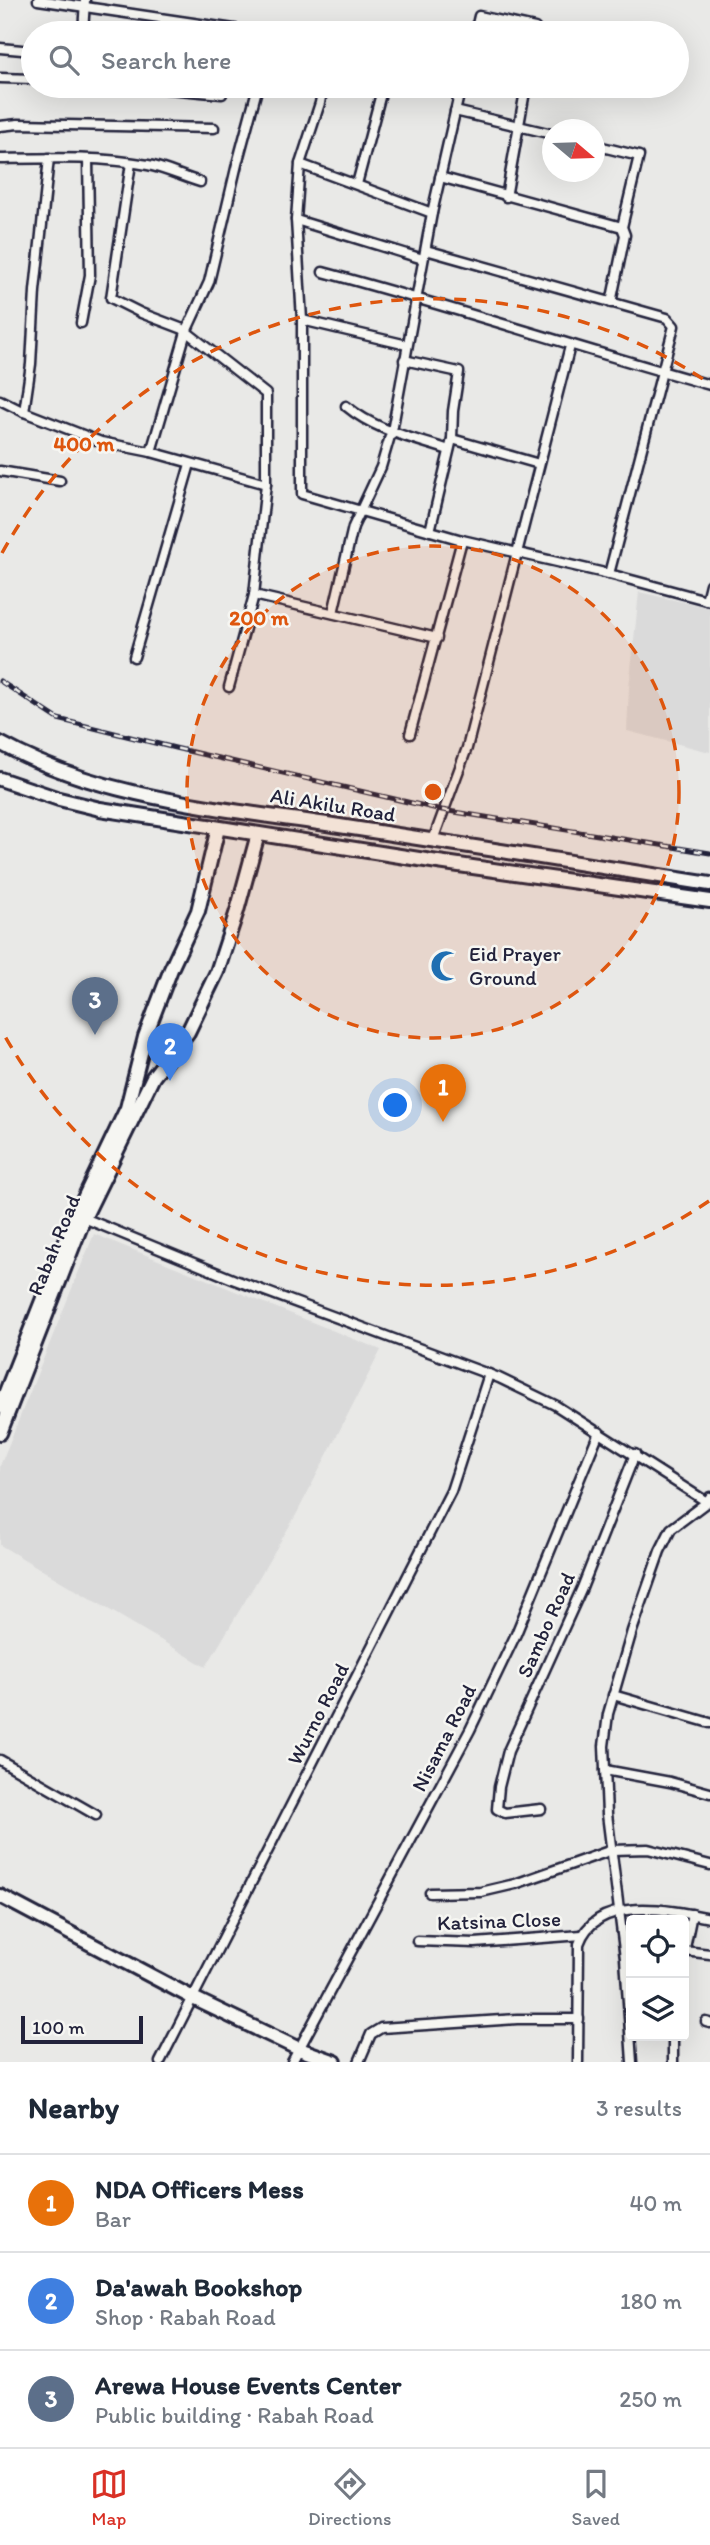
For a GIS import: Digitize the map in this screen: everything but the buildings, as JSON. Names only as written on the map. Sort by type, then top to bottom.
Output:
[{"type":"main road","name":"Ali Akilu Road","points":[[0,743],[55,768],[131,792],[710,884]]},
{"type":"main road","name":"Ali Akilu Road","points":[[0,779],[59,799],[100,809],[710,901]]},
{"type":"main road","name":"Rabah Road","points":[[0,1407],[76,1215],[127,1108],[145,1037],[171,969],[198,911],[218,828]]},
{"type":"main road","name":"Rabah Road","points":[[0,1433],[84,1219],[153,1077],[188,1032],[217,972],[258,834]]},
{"type":"main road","points":[[0,1896],[193,1998],[299,2049],[335,2062]]},
{"type":"street","points":[[38,0],[85,3],[191,21]]},
{"type":"street","points":[[84,21],[85,3]]},
{"type":"street","points":[[479,21],[480,16],[503,21]]},
{"type":"street","points":[[0,48],[21,50]]},
{"type":"street","points":[[0,78],[21,79]]},
{"type":"street","points":[[151,452],[186,332],[209,282],[255,98]]},
{"type":"street","points":[[321,98],[300,164],[296,220],[302,320],[302,494],[462,540],[708,600],[710,584]]},
{"type":"street","points":[[357,184],[380,98]]},
{"type":"street","points":[[333,612],[353,527],[381,467],[391,431],[415,297],[458,98]]},
{"type":"street","points":[[506,197],[524,98]]},
{"type":"street","points":[[455,111],[542,132]]},
{"type":"street","points":[[0,126],[18,124],[214,128]]},
{"type":"street","points":[[605,148],[639,156],[622,227],[625,235],[611,303]]},
{"type":"street","points":[[24,412],[31,364],[35,291],[49,158]]},
{"type":"street","points":[[0,159],[49,158],[151,165],[200,182]]},
{"type":"street","points":[[81,323],[90,275],[88,160]]},
{"type":"street","points":[[131,163],[110,295],[113,300],[131,309],[183,329],[266,394],[266,484],[254,595],[229,687]]},
{"type":"street","points":[[300,164],[432,213]]},
{"type":"street","points":[[440,177],[622,227]]},
{"type":"street","points":[[296,220],[424,260]]},
{"type":"street","points":[[426,250],[667,318],[672,322],[674,326],[609,574]]},
{"type":"street","points":[[323,272],[710,385]]},
{"type":"street","points":[[302,320],[407,345]]},
{"type":"street","points":[[433,840],[467,748],[570,346]]},
{"type":"street","points":[[404,360],[459,372],[452,439],[430,531]]},
{"type":"street","points":[[0,400],[101,442],[151,452],[266,484]]},
{"type":"street","points":[[346,406],[370,424],[449,450]]},
{"type":"street","points":[[452,439],[539,464]]},
{"type":"street","points":[[134,656],[190,464]]},
{"type":"street","points":[[0,471],[60,481]]},
{"type":"street","points":[[410,734],[462,540]]},
{"type":"street","points":[[254,595],[437,638]]},
{"type":"street","points":[[84,1219],[235,1280],[489,1374],[555,1405],[709,1500],[671,1529],[660,1550],[613,1695],[605,1735],[605,1770],[625,1958],[632,2062]]},
{"type":"street","name":"Wurno Road","points":[[160,2062],[452,1491],[489,1374]]},
{"type":"street","name":"Nisama Road","points":[[292,2062],[470,1730],[516,1634],[599,1432]]},
{"type":"street","name":"Sambo Road","points":[[541,1809],[505,1813],[497,1809],[499,1787],[508,1751],[573,1610],[635,1454]]},
{"type":"street","points":[[613,1695],[710,1723]]},
{"type":"street","points":[[0,1760],[96,1815]]},
{"type":"street","points":[[605,1770],[670,1782],[710,1793]]},
{"type":"street","points":[[430,1893],[481,1892],[526,1880],[612,1850],[648,1849],[710,1865]]},
{"type":"street","points":[[578,2062],[579,1944],[582,1935],[600,1918],[618,1911],[641,1909],[710,1918]]},
{"type":"street","points":[[689,1928],[692,1914]]},
{"type":"street","name":"Katsina Close","points":[[417,1941],[475,1943],[582,1935]]},
{"type":"street","points":[[689,1952],[710,1954]]},
{"type":"street","points":[[359,2062],[376,2029],[517,2019],[579,2020]]},
{"type":"street","points":[[673,2041],[673,2062]]},
{"type":"shaded area","points":[[639,592],[710,608],[710,752],[627,731]]},
{"type":"shaded area","points":[[94,1234],[381,1350],[296,1515],[206,1667],[0,1545],[0,1466]]},
{"type":"railway","points":[[0,681],[58,719],[175,748],[442,810],[710,853]]},
{"type":"place","name":"Eid Prayer Ground","points":[[446,966]]},
{"type":"place","name":"Arewa House Events Center","points":[[95,1035]]},
{"type":"place","name":"Da'awah Bookshop","points":[[170,1081]]},
{"type":"place","name":"NDA Officers Mess","points":[[443,1122]]}]
